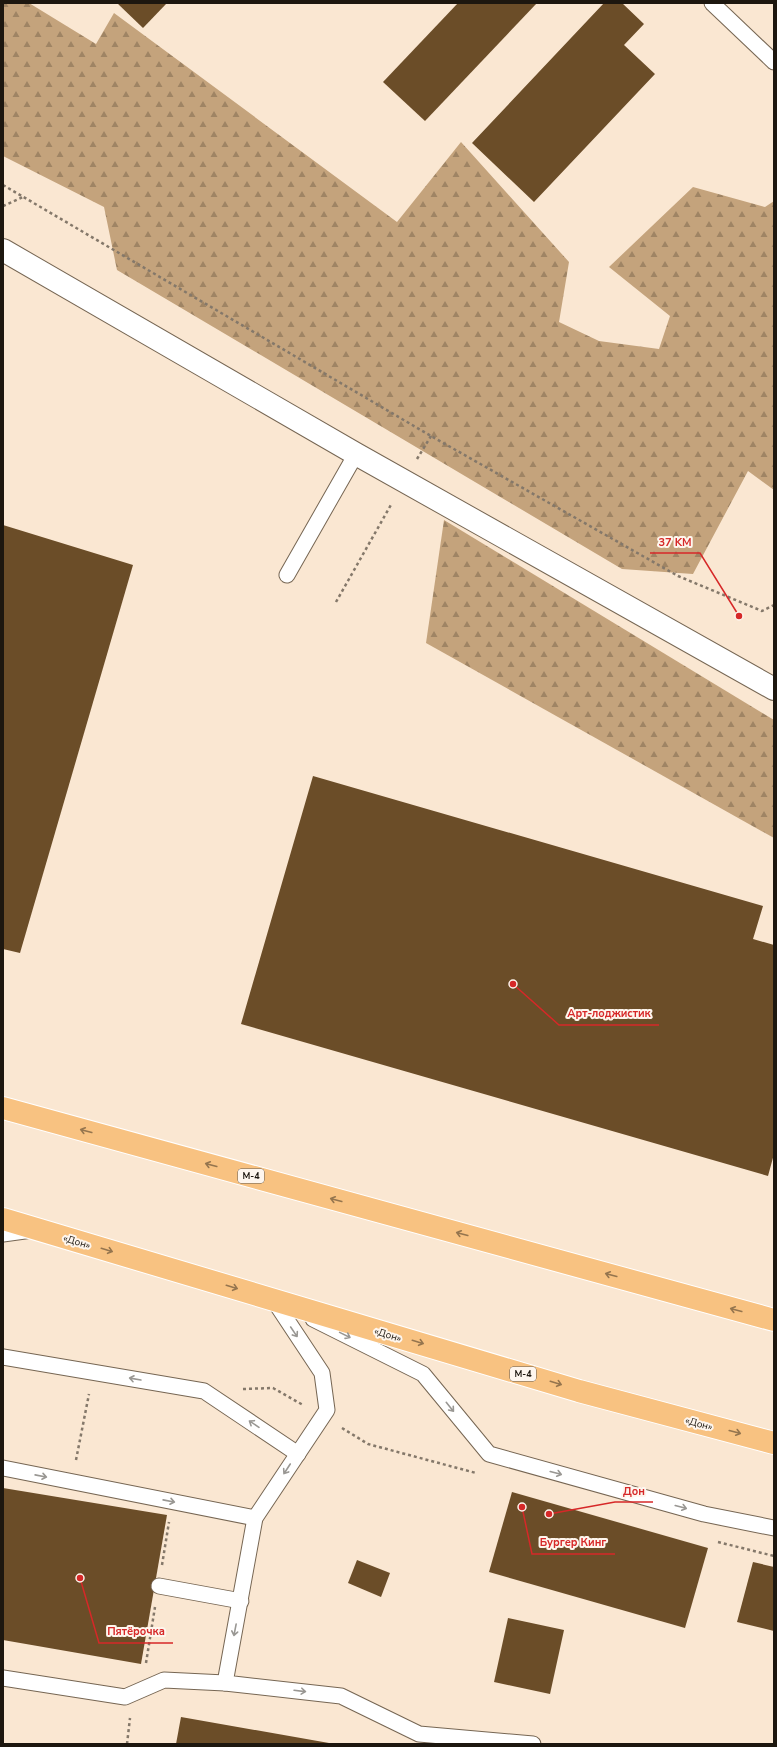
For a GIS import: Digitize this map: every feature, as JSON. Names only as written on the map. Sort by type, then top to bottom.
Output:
[{"type":"highway","name":"М-4","points":[[3,1108],[774,1320]]},
{"type":"highway","name":"«Дон»","points":[[3,1220],[579,1390],[774,1443]]},
{"type":"street","points":[[3,250],[356,454],[773,686]]},
{"type":"lane","points":[[712,3],[774,62]]},
{"type":"lane","points":[[287,575],[356,454]]},
{"type":"lane","points":[[3,1234],[38,1230]]},
{"type":"lane","points":[[224,1682],[241,1601],[255,1518],[327,1410],[322,1373],[273,1300]]},
{"type":"lane","points":[[273,1300],[423,1374],[489,1454],[704,1514],[774,1528]]},
{"type":"lane","points":[[3,1357],[204,1391],[298,1454]]},
{"type":"lane","points":[[3,1468],[255,1518]]},
{"type":"lane","points":[[159,1586],[241,1601]]},
{"type":"lane","points":[[3,1678],[125,1697],[164,1680],[224,1682],[341,1696],[419,1734],[533,1744]]},
{"type":"path","points":[[3,185],[431,436],[678,576],[762,611],[774,605]]},
{"type":"path","points":[[3,206],[23,197]]},
{"type":"path","points":[[336,602],[404,481]]},
{"type":"path","points":[[72,1482],[94,1372]]},
{"type":"path","points":[[127,1744],[131,1709],[144,1673],[170,1519]]},
{"type":"green space","points":[[3,3],[29,3],[96,44],[114,13],[397,222],[461,142],[569,262],[559,322],[599,341],[659,349],[670,316],[609,267],[693,187],[765,207],[774,201],[774,490],[748,471],[693,574],[622,569],[117,270],[104,207],[3,156]]},
{"type":"green space","points":[[444,520],[774,720],[774,838],[426,643]]},
{"type":"building","points":[[117,3],[167,3],[143,28]]},
{"type":"building","points":[[458,3],[537,3],[425,121],[383,82]]},
{"type":"building","points":[[604,3],[622,3],[644,24],[624,45],[655,74],[534,202],[472,143]]},
{"type":"building","points":[[3,525],[133,565],[20,953],[3,949]]},
{"type":"building","points":[[313,776],[763,906],[753,939],[774,945],[774,1154],[768,1176],[241,1024]]},
{"type":"building","points":[[3,1488],[167,1515],[141,1664],[3,1640]]},
{"type":"building","points":[[512,1492],[708,1548],[685,1628],[489,1572]]},
{"type":"building","points":[[357,1560],[390,1573],[381,1597],[348,1583]]},
{"type":"building","points":[[753,1562],[774,1567],[774,1631],[737,1622]]},
{"type":"building","points":[[508,1618],[564,1630],[550,1694],[494,1682]]},
{"type":"building","points":[[181,1717],[329,1743],[176,1744]]},
{"type":"place","name":"37 KM","points":[[739,616]]},
{"type":"place","name":"Арт-лоджистик","points":[[513,984]]},
{"type":"place","name":"Бургер Кинг","points":[[522,1507]]},
{"type":"place","name":"Дон","points":[[549,1514]]},
{"type":"place","name":"Пятёрочка","points":[[80,1578]]}]
